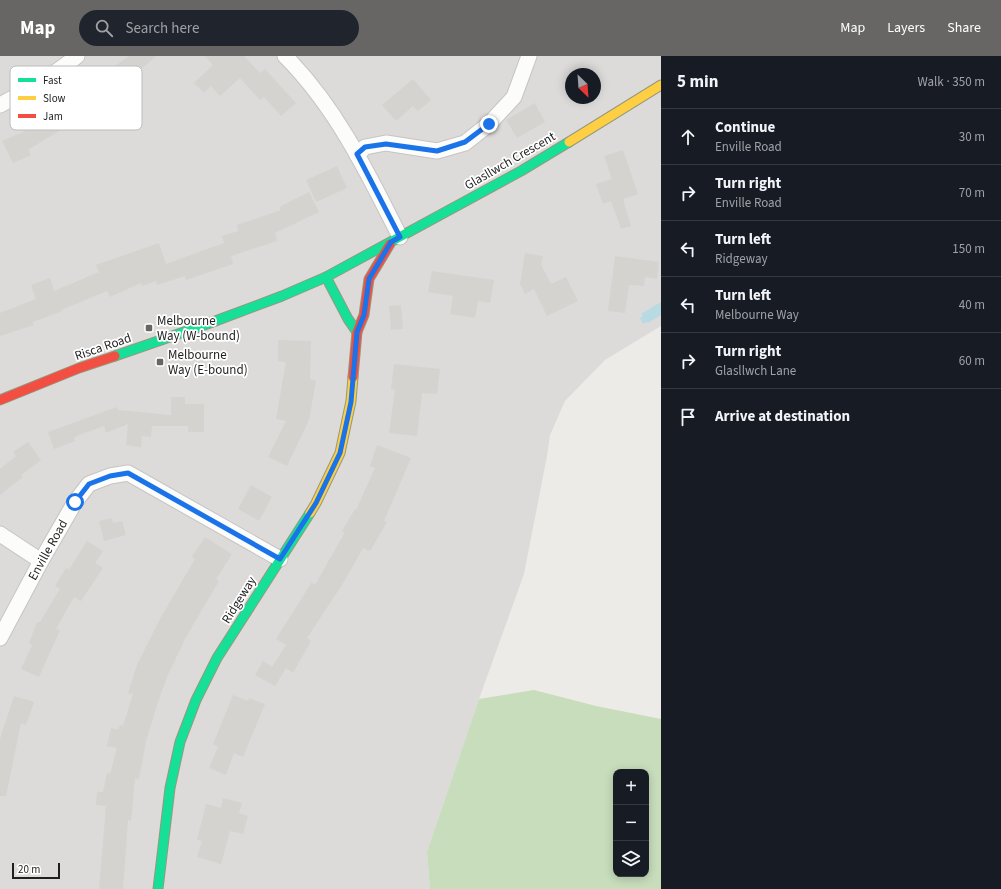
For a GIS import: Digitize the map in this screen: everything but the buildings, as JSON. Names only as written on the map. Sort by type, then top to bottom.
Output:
[{"type":"street","points":[[66,66],[78,56]]},
{"type":"street","points":[[285,56],[300,71],[321,97],[357,154],[395,239]]},
{"type":"street","points":[[357,154],[365,147],[386,144],[437,151],[465,142],[489,124],[514,97],[529,56]]},
{"type":"street","name":"Glasllwch Crescent","points":[[370,254],[521,171],[661,85]]},
{"type":"street","points":[[0,105],[10,100]]},
{"type":"street","name":"Ridgeway","points":[[158,889],[170,788],[180,742],[196,700],[217,658],[316,503],[340,453],[351,402],[357,332],[364,315],[369,279],[395,239]]},
{"type":"street","name":"Risca Road","points":[[0,400],[79,368],[210,323],[326,277],[370,254]]},
{"type":"street","points":[[326,277],[348,319],[357,332]]},
{"type":"street","name":"Enville Road","points":[[0,638],[41,561],[75,502],[89,484],[110,476],[128,473],[280,559]]},
{"type":"street","points":[[0,534],[41,561]]},
{"type":"shaded area","points":[[0,56],[661,56],[661,326],[605,360],[565,401],[550,435],[524,574],[479,699],[427,852],[430,889],[0,889]]},
{"type":"green space","points":[[534,690],[596,706],[661,719],[661,889],[430,889],[427,852],[479,699]]},
{"type":"water","points":[[661,302],[661,315],[648,323],[643,324],[640,318],[643,316],[641,314]]},
{"type":"traffic: fast","points":[[115,356],[210,323],[282,296],[326,277],[521,171],[569,142]]},
{"type":"traffic: fast","points":[[326,277],[348,319],[357,332]]},
{"type":"traffic: fast","points":[[158,889],[170,788],[180,742],[196,700],[217,658],[310,513]]},
{"type":"traffic: slow","points":[[569,142],[661,85]]},
{"type":"traffic: slow","points":[[310,513],[340,453],[351,401],[353,377]]},
{"type":"traffic: jam","points":[[353,377],[357,332],[364,315],[369,279],[390,244]]},
{"type":"traffic: jam","points":[[0,400],[79,368],[115,356]]},
{"type":"place","name":"Melbourne Way (W-bound)","points":[[149,328]]},
{"type":"place","name":"Melbourne Way (E-bound)","points":[[160,362]]},
{"type":"route","points":[[75,502],[89,484],[110,476],[128,473],[280,559],[316,503],[340,453],[351,402],[357,332],[364,315],[369,279],[391,242],[400,237],[357,154],[365,147],[386,144],[437,151],[465,142],[489,124]]}]
